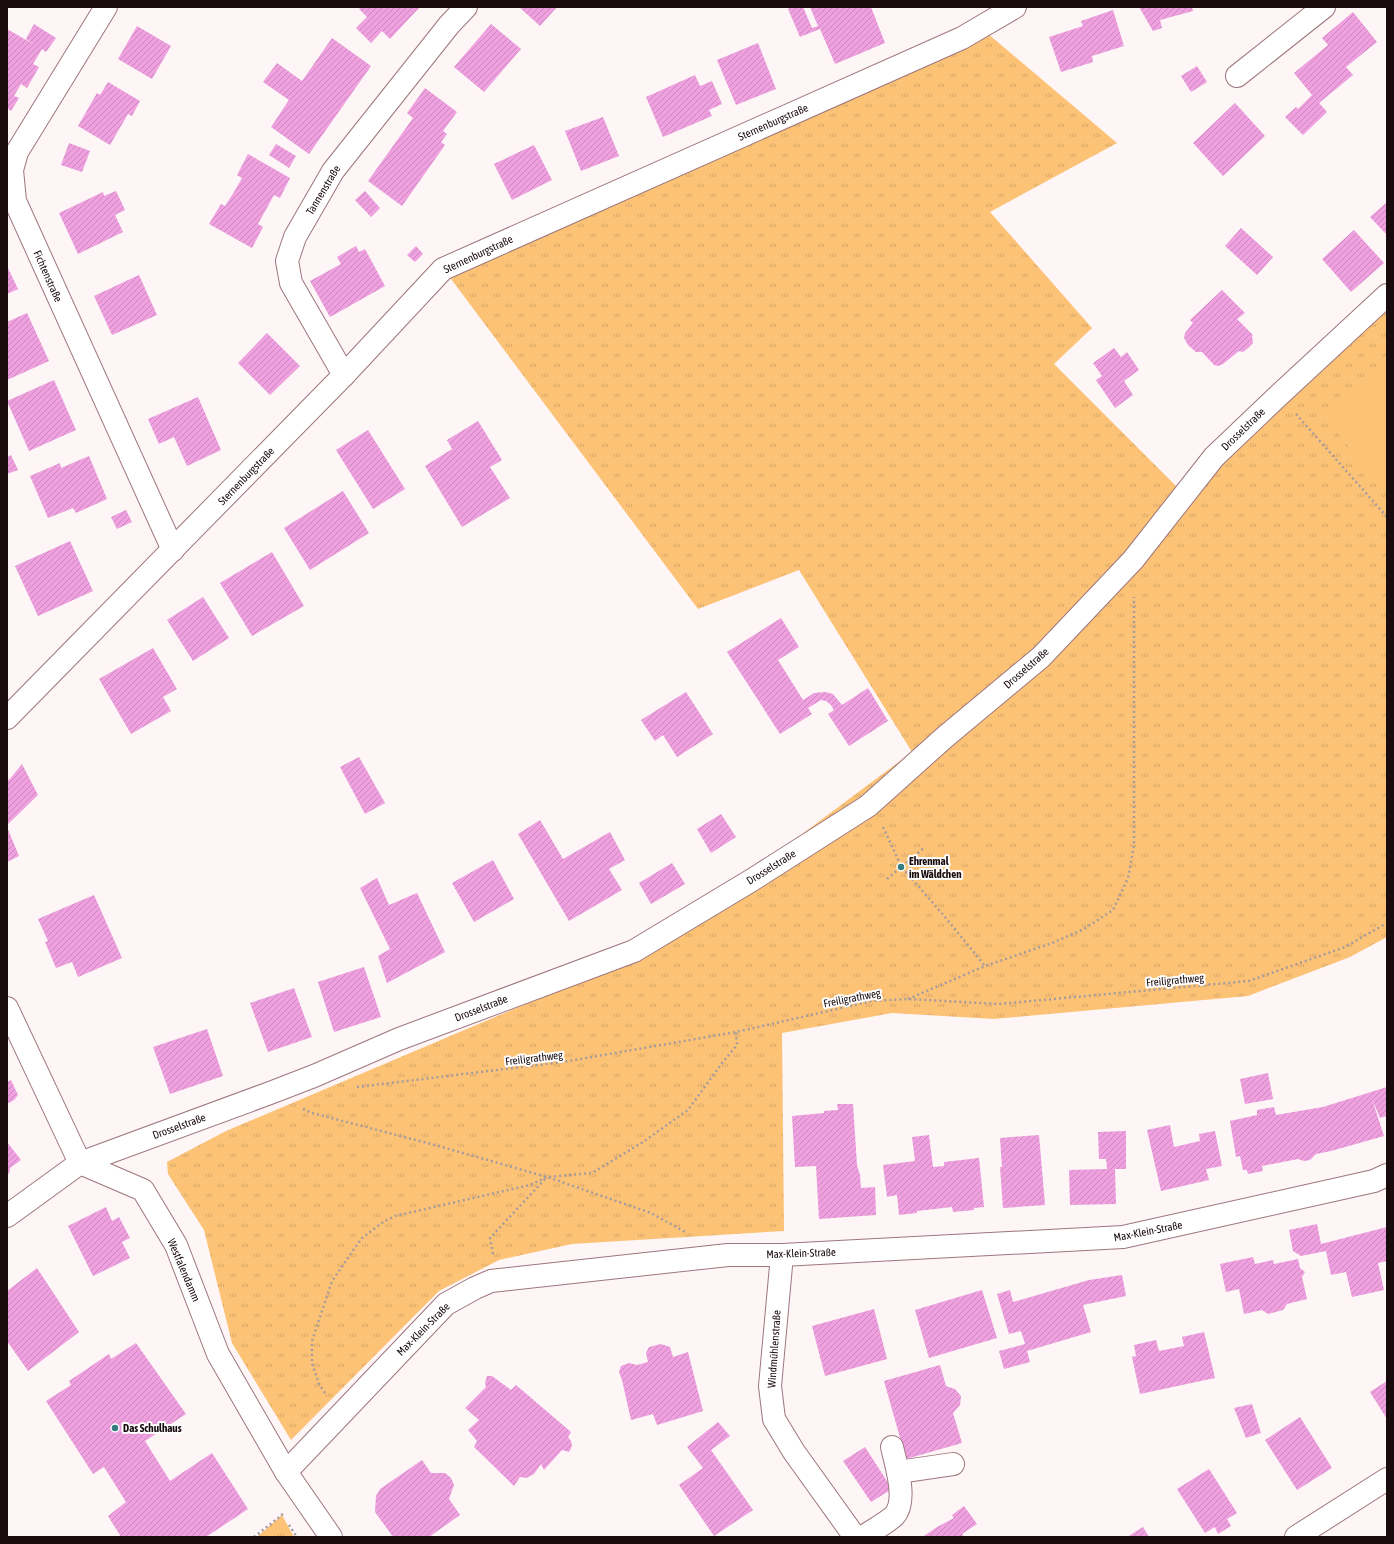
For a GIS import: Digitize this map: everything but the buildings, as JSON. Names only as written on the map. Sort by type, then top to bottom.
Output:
[{"type":"street","name":"Fichtenstraße","points":[[106,7],[18,152],[9,170],[15,201],[173,550]]},
{"type":"street","name":"Tannenstraße","points":[[344,375],[291,283],[287,261],[295,237],[333,171],[449,25],[466,7]]},
{"type":"street","name":"Sternenburgstraße","points":[[7,718],[344,375],[443,269],[962,38],[1015,7]]},
{"type":"street","points":[[1237,76],[1324,7]]},
{"type":"street","name":"Drosselstraße","points":[[7,1216],[80,1163],[270,1093],[314,1076],[399,1039],[634,951],[752,880],[868,806],[945,737],[1041,656],[1133,560],[1214,457],[1387,295]]},
{"type":"street","points":[[7,1008],[80,1163]]},
{"type":"street","name":"Westfalendamm","points":[[80,1163],[143,1190],[176,1245],[218,1354],[286,1472],[331,1537]]},
{"type":"street","name":"Max-Klein-Straße","points":[[286,1472],[446,1304],[491,1281],[728,1255],[782,1255],[1123,1237],[1374,1181],[1387,1175]]},
{"type":"street","name":"Windmühlenstraße","points":[[782,1255],[770,1386],[774,1419],[794,1452],[856,1537]]},
{"type":"street","points":[[863,1537],[895,1515],[898,1510],[901,1492],[892,1447]]},
{"type":"street","points":[[898,1472],[953,1464]]},
{"type":"street","points":[[1296,1537],[1387,1479]]},
{"type":"path","points":[[1278,396],[1299,417],[1387,517]]},
{"type":"path","points":[[907,999],[985,966],[1052,943],[1084,929],[1113,910],[1128,878],[1134,845],[1133,560]]},
{"type":"path","points":[[884,828],[901,866],[985,966]]},
{"type":"path","points":[[887,879],[925,847]]},
{"type":"path","name":"Freiligrathweg","points":[[354,1087],[563,1062],[736,1032],[872,1001],[907,999],[999,1004],[1249,981],[1345,947],[1387,923]]},
{"type":"path","points":[[339,1416],[319,1384],[312,1363],[312,1341],[332,1281],[361,1239],[382,1222],[396,1216],[530,1185],[546,1177],[592,1173],[643,1142],[688,1110],[737,1045],[736,1032]]},
{"type":"path","points":[[270,1093],[312,1113],[435,1145],[546,1177],[651,1213],[693,1236]]},
{"type":"path","points":[[491,1281],[494,1251],[490,1238],[546,1177]]},
{"type":"green space","points":[[981,28],[1117,143],[990,212],[1092,328],[1054,364],[1177,487],[1387,311],[1387,937],[1350,957],[1248,996],[994,1019],[892,1013],[782,1033],[784,1231],[572,1244],[499,1260],[439,1291],[291,1440],[232,1343],[204,1230],[168,1174],[167,1162],[226,1131],[639,956],[912,752],[799,570],[698,609],[445,271]]},
{"type":"green space","points":[[1387,357],[1387,492],[1321,413]]},
{"type":"green space","points":[[282,1515],[294,1537],[257,1537]]},
{"type":"place","name":"Ehrenmal im Wäldchen","points":[[901,867]]},
{"type":"place","name":"Das Schulhaus","points":[[115,1428]]}]
